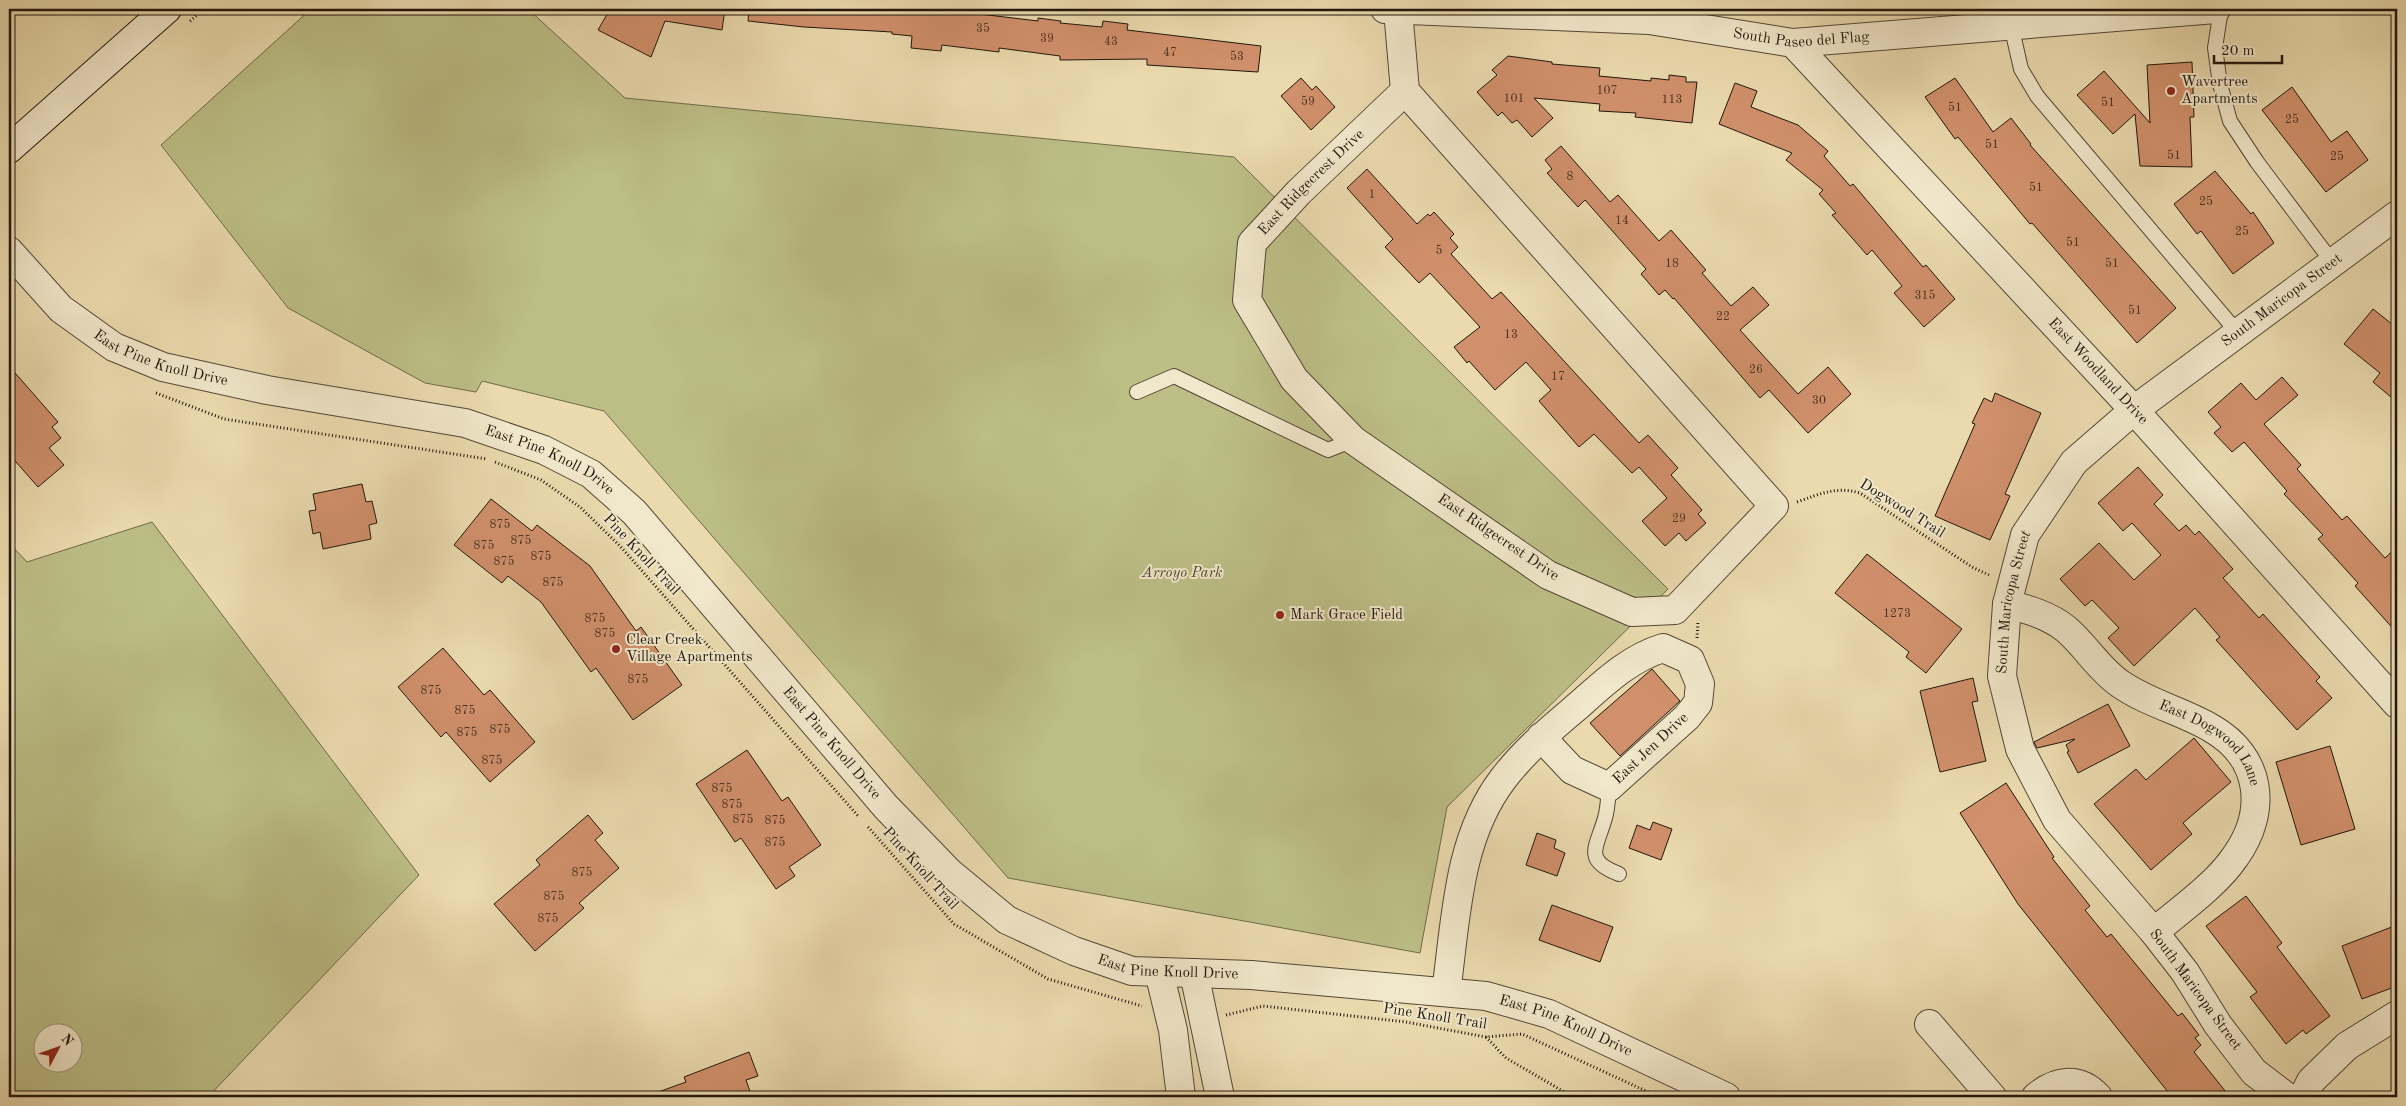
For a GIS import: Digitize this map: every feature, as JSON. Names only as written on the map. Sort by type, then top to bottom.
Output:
[{"type":"street","name":"South Paseo del Flag","points":[[1392,10],[1649,15],[1793,43],[2216,9]]},
{"type":"street","points":[[1392,10],[1405,91],[1774,506]]},
{"type":"street","points":[[9,149],[154,13]]},
{"type":"street","name":"East Woodland Drive","points":[[1793,43],[2134,410],[2397,704]]},
{"type":"street","name":"East Ridgecrest Drive","points":[[1405,91],[1299,192],[1252,243],[1247,300],[1294,379],[1353,440],[1548,575],[1632,612],[1675,610],[1774,506]]},
{"type":"street","name":"South Maricopa Street","points":[[2286,1097],[2254,1072],[2218,1025],[2185,972],[2154,932],[2058,820],[2020,750],[2002,676],[2010,593],[2025,535],[2074,462],[2134,410],[2397,215]]},
{"type":"street","name":"East Pine Knoll Drive","points":[[9,252],[61,309],[114,348],[163,367],[267,390],[465,423],[544,450],[591,474],[634,512],[886,807],[949,872],[1007,920],[1090,957],[1132,971],[1251,975],[1486,996],[1549,1014],[1726,1097]]},
{"type":"street","name":"East Dogwood Lane","points":[[2010,593],[2034,611],[2065,628],[2118,683],[2210,727],[2232,742],[2246,759],[2257,791],[2252,824],[2235,857],[2212,882],[2154,932]]},
{"type":"street","name":"East Jen Drive","points":[[1446,992],[1464,861],[1483,812],[1502,780],[1542,737],[1635,658],[1663,648],[1690,660],[1700,684],[1698,704],[1687,717],[1609,787],[1572,770],[1542,737]]},
{"type":"street","points":[[1159,972],[1173,1030],[1181,1097]]},
{"type":"street","points":[[1194,973],[1220,1097]]},
{"type":"street","points":[[2303,1097],[2311,1081],[2347,1046],[2397,1015]]},
{"type":"street","points":[[1929,1024],[1992,1097]]},
{"type":"street","points":[[2036,1097],[2060,1083],[2079,1083],[2098,1097]]},
{"type":"lane","points":[[2221,9],[2215,48],[2220,84],[2230,121],[2257,162],[2333,263]]},
{"type":"lane","points":[[2011,26],[2022,70],[2037,96],[2238,333]]},
{"type":"lane","points":[[1137,392],[1174,376],[1328,450],[1353,440]]},
{"type":"lane","points":[[1609,787],[1605,817],[1594,851],[1600,865],[1619,874]]},
{"type":"path","name":"Pine Knoll Trail","points":[[156,392],[224,420],[487,459],[541,480],[580,507],[620,546],[954,924],[1048,979],[1147,1008]]},
{"type":"path","name":"Dogwood Trail","points":[[1774,506],[1797,502],[1830,490],[1846,489],[1860,493],[2010,593]]},
{"type":"path","name":"Pine Knoll Trail","points":[[1226,1015],[1263,1006],[1406,1022],[1486,1037],[1522,1034],[1659,1097]]},
{"type":"path","points":[[1486,1037],[1506,1058],[1573,1097]]},
{"type":"green space","name":"Arroyo Park","points":[[311,9],[528,9],[625,98],[1234,157],[1668,589],[1447,807],[1420,953],[1008,878],[604,411],[482,381],[476,392],[425,383],[288,308],[161,145]]},
{"type":"green space","points":[[152,522],[419,875],[208,1097],[9,1097],[9,543],[27,562]]},
{"type":"building","points":[[610,9],[725,9],[722,30],[665,21],[651,57],[598,30]]},
{"type":"building","points":[[749,9],[946,9],[1038,21],[1038,18],[1061,21],[1060,23],[1102,27],[1103,21],[1128,24],[1127,30],[1261,46],[1258,72],[1147,65],[1147,59],[1060,60],[1060,56],[999,48],[999,52],[942,45],[941,51],[911,48],[912,36],[892,34],[892,32],[804,27],[748,21]]},
{"type":"building","points":[[1508,56],[1552,62],[1552,64],[1600,68],[1599,76],[1651,81],[1651,78],[1669,80],[1669,75],[1686,77],[1686,82],[1697,82],[1692,123],[1635,117],[1636,113],[1599,111],[1600,104],[1534,98],[1553,118],[1532,137],[1517,120],[1512,123],[1502,112],[1498,116],[1477,92],[1497,75],[1492,70]]},
{"type":"building","points":[[2192,62],[2194,117],[2190,117],[2192,167],[2140,166],[2135,114],[2113,134],[2077,95],[2104,71],[2150,123],[2147,65]]},
{"type":"building","points":[[1301,78],[1312,90],[1316,86],[1335,107],[1311,130],[1281,96]]},
{"type":"building","points":[[1955,78],[1993,132],[2011,118],[2030,145],[2176,308],[2137,343],[2032,223],[2030,224],[1958,137],[1955,139],[1925,97]]},
{"type":"building","points":[[1735,83],[1757,91],[1751,107],[1798,125],[1828,151],[1824,156],[1850,186],[1853,184],[1923,267],[1926,265],[1955,299],[1924,327],[1894,293],[1902,286],[1872,250],[1867,255],[1832,215],[1836,213],[1819,194],[1823,190],[1786,160],[1792,153],[1719,124]]},
{"type":"building","points":[[2292,87],[2331,142],[2347,131],[2368,160],[2326,192],[2262,110]]},
{"type":"building","points":[[1561,146],[1610,202],[1618,195],[1659,241],[1671,230],[1706,270],[1702,273],[1731,306],[1753,287],[1769,305],[1740,330],[1798,394],[1828,367],[1851,394],[1808,433],[1769,390],[1760,398],[1674,298],[1665,290],[1659,295],[1641,274],[1646,269],[1585,200],[1578,207],[1547,173],[1552,169],[1545,160]]},
{"type":"building","points":[[1367,169],[1417,224],[1428,214],[1430,216],[1434,212],[1454,234],[1450,238],[1458,247],[1451,254],[1492,299],[1501,292],[1639,443],[1648,435],[1678,468],[1671,475],[1702,510],[1698,514],[1706,523],[1686,541],[1679,533],[1665,546],[1642,521],[1667,498],[1639,467],[1632,473],[1594,434],[1579,447],[1539,401],[1551,390],[1526,362],[1495,390],[1469,361],[1467,363],[1454,347],[1480,327],[1430,273],[1419,283],[1385,247],[1393,239],[1347,188]]},
{"type":"building","points":[[2215,171],[2251,214],[2253,212],[2274,243],[2233,274],[2201,231],[2197,234],[2174,204]]},
{"type":"building","points":[[2373,309],[2397,328],[2397,402],[2373,382],[2380,373],[2344,344]]},
{"type":"building","points":[[9,366],[58,422],[52,427],[61,438],[49,448],[64,465],[38,487],[9,454]]},
{"type":"building","points":[[2282,377],[2298,395],[2264,424],[2301,465],[2297,469],[2342,520],[2347,516],[2385,558],[2397,547],[2397,633],[2355,586],[2358,583],[2318,539],[2323,535],[2284,494],[2287,491],[2244,442],[2232,452],[2214,433],[2221,427],[2208,412],[2241,383],[2256,400]]},
{"type":"building","points":[[1995,393],[2041,413],[2005,494],[2010,496],[1990,540],[1935,516],[1975,424],[1972,423],[1984,398],[1992,402]]},
{"type":"building","points":[[2138,467],[2163,495],[2154,504],[2179,531],[2186,525],[2195,535],[2199,531],[2233,569],[2223,578],[2259,618],[2263,614],[2320,677],[2316,681],[2332,698],[2297,730],[2216,640],[2220,637],[2195,608],[2134,666],[2108,638],[2119,628],[2092,600],[2085,606],[2060,579],[2099,543],[2134,580],[2161,555],[2132,523],[2123,531],[2098,503]]},
{"type":"building","points":[[362,484],[366,502],[372,501],[377,523],[369,525],[371,539],[323,549],[320,532],[313,534],[309,511],[316,510],[313,494]]},
{"type":"building","points":[[491,499],[532,531],[537,525],[590,566],[636,631],[641,627],[682,685],[633,720],[596,668],[591,672],[541,602],[508,576],[502,583],[454,545]]},
{"type":"building","points":[[1867,554],[1962,629],[1926,673],[1906,657],[1909,652],[1835,593]]},
{"type":"building","points":[[443,648],[484,695],[490,690],[535,742],[490,782],[446,732],[441,737],[398,687]]},
{"type":"building","points":[[1652,669],[1680,701],[1620,756],[1590,723]]},
{"type":"building","points":[[1973,678],[1978,701],[1972,702],[1986,761],[1940,772],[1920,691]]},
{"type":"building","points":[[2108,704],[2130,746],[2078,773],[2067,752],[2069,751],[2066,745],[2075,739],[2037,748],[2034,742]]},
{"type":"building","points":[[2194,738],[2231,782],[2183,823],[2192,834],[2151,870],[2094,804],[2136,769],[2146,780]]},
{"type":"building","points":[[2330,746],[2355,829],[2301,845],[2276,762]]},
{"type":"building","points":[[747,750],[782,801],[788,797],[821,845],[789,867],[795,876],[776,889],[741,838],[735,842],[696,784]]},
{"type":"building","points":[[2006,783],[2054,857],[2052,858],[2090,906],[2085,910],[2107,937],[2111,934],[2178,1016],[2182,1013],[2199,1035],[2195,1038],[2201,1045],[2194,1052],[2230,1097],[2172,1097],[2018,904],[1960,813]]},
{"type":"building","points":[[588,815],[603,833],[595,840],[619,868],[579,903],[584,908],[535,951],[494,904],[540,865],[536,860]]},
{"type":"building","points":[[1653,822],[1672,829],[1661,860],[1629,848],[1637,825],[1650,830]]},
{"type":"building","points":[[1537,833],[1556,840],[1554,848],[1565,853],[1557,876],[1526,865]]},
{"type":"building","points":[[2246,896],[2282,943],[2277,947],[2330,1016],[2306,1034],[2303,1030],[2286,1044],[2250,997],[2257,992],[2206,926]]},
{"type":"building","points":[[1552,905],[1613,927],[1600,962],[1539,940]]},
{"type":"building","points":[[2397,925],[2397,986],[2362,999],[2342,946]]},
{"type":"building","points":[[749,1052],[758,1076],[746,1080],[752,1097],[651,1097],[650,1095],[686,1082],[684,1077]]},
{"type":"place","name":"Wavertree Apartments","points":[[2171,91]]},
{"type":"place","name":"Mark Grace Field","points":[[1280,615]]},
{"type":"place","name":"Clear Creek Village Apartments","points":[[616,649]]}]
